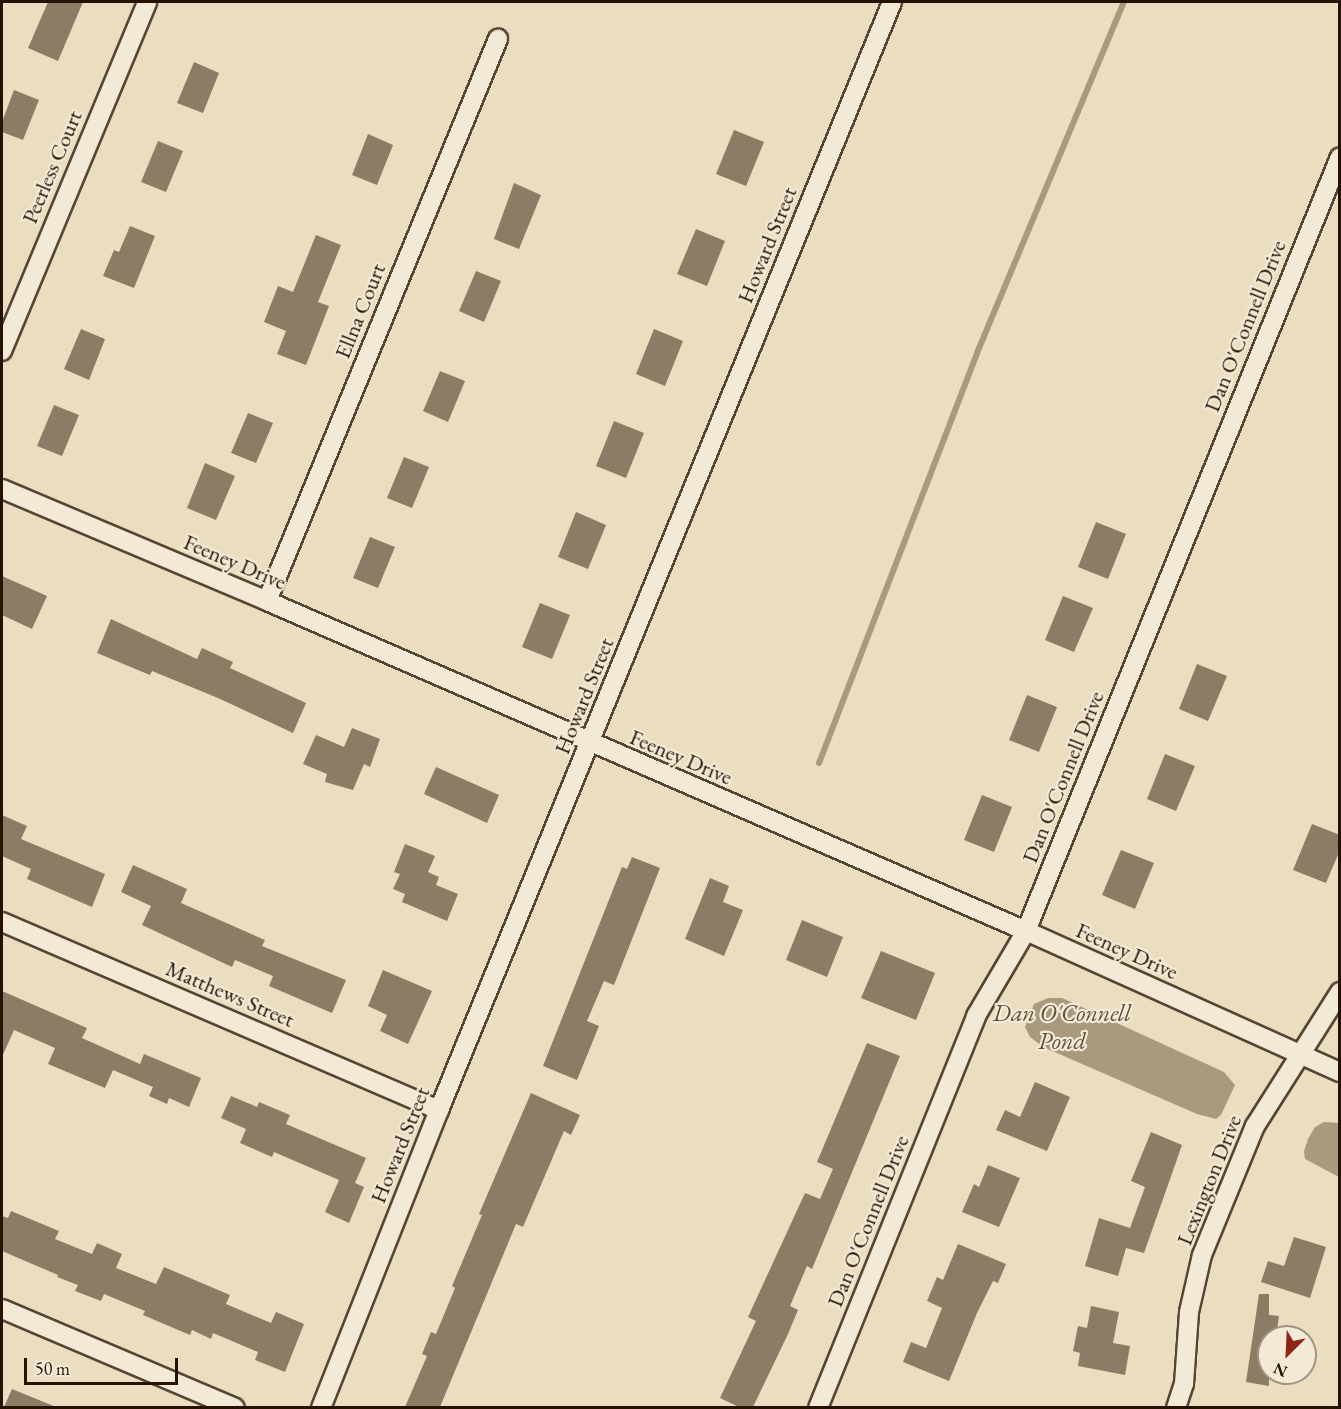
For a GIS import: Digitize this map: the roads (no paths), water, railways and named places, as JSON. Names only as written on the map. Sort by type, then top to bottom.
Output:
[{"type":"street","name":"Peerless Court","points":[[2,351],[147,2]]},
{"type":"street","name":"Howard Street","points":[[321,1407],[439,1110],[591,744],[892,2]]},
{"type":"street","name":"Ellna Court","points":[[267,601],[498,39]]},
{"type":"street","name":"Dan O'Connell Drive","points":[[818,1407],[976,1016],[1026,932],[1340,158]]},
{"type":"street","name":"Feeney Drive","points":[[2,489],[267,601],[1026,932],[1340,1072]]},
{"type":"street","name":"Matthews Street","points":[[2,922],[439,1110]]},
{"type":"street","name":"Lexington Drive","points":[[1176,1407],[1184,1384],[1189,1312],[1202,1256],[1256,1126],[1340,992]]},
{"type":"street","points":[[2,1309],[235,1407]]},
{"type":"water","name":"Dan O'Connell Pond","points":[[1048,998],[1062,998],[1224,1072],[1235,1085],[1221,1115],[1216,1119],[1197,1114],[1043,1047],[1030,1037],[1025,1027],[1034,1004]]},
{"type":"water","points":[[1324,1122],[1339,1123],[1339,1177],[1305,1159],[1304,1151],[1308,1139],[1315,1127]]},
{"type":"waterway","points":[[819,763],[977,353],[1124,2]]}]
